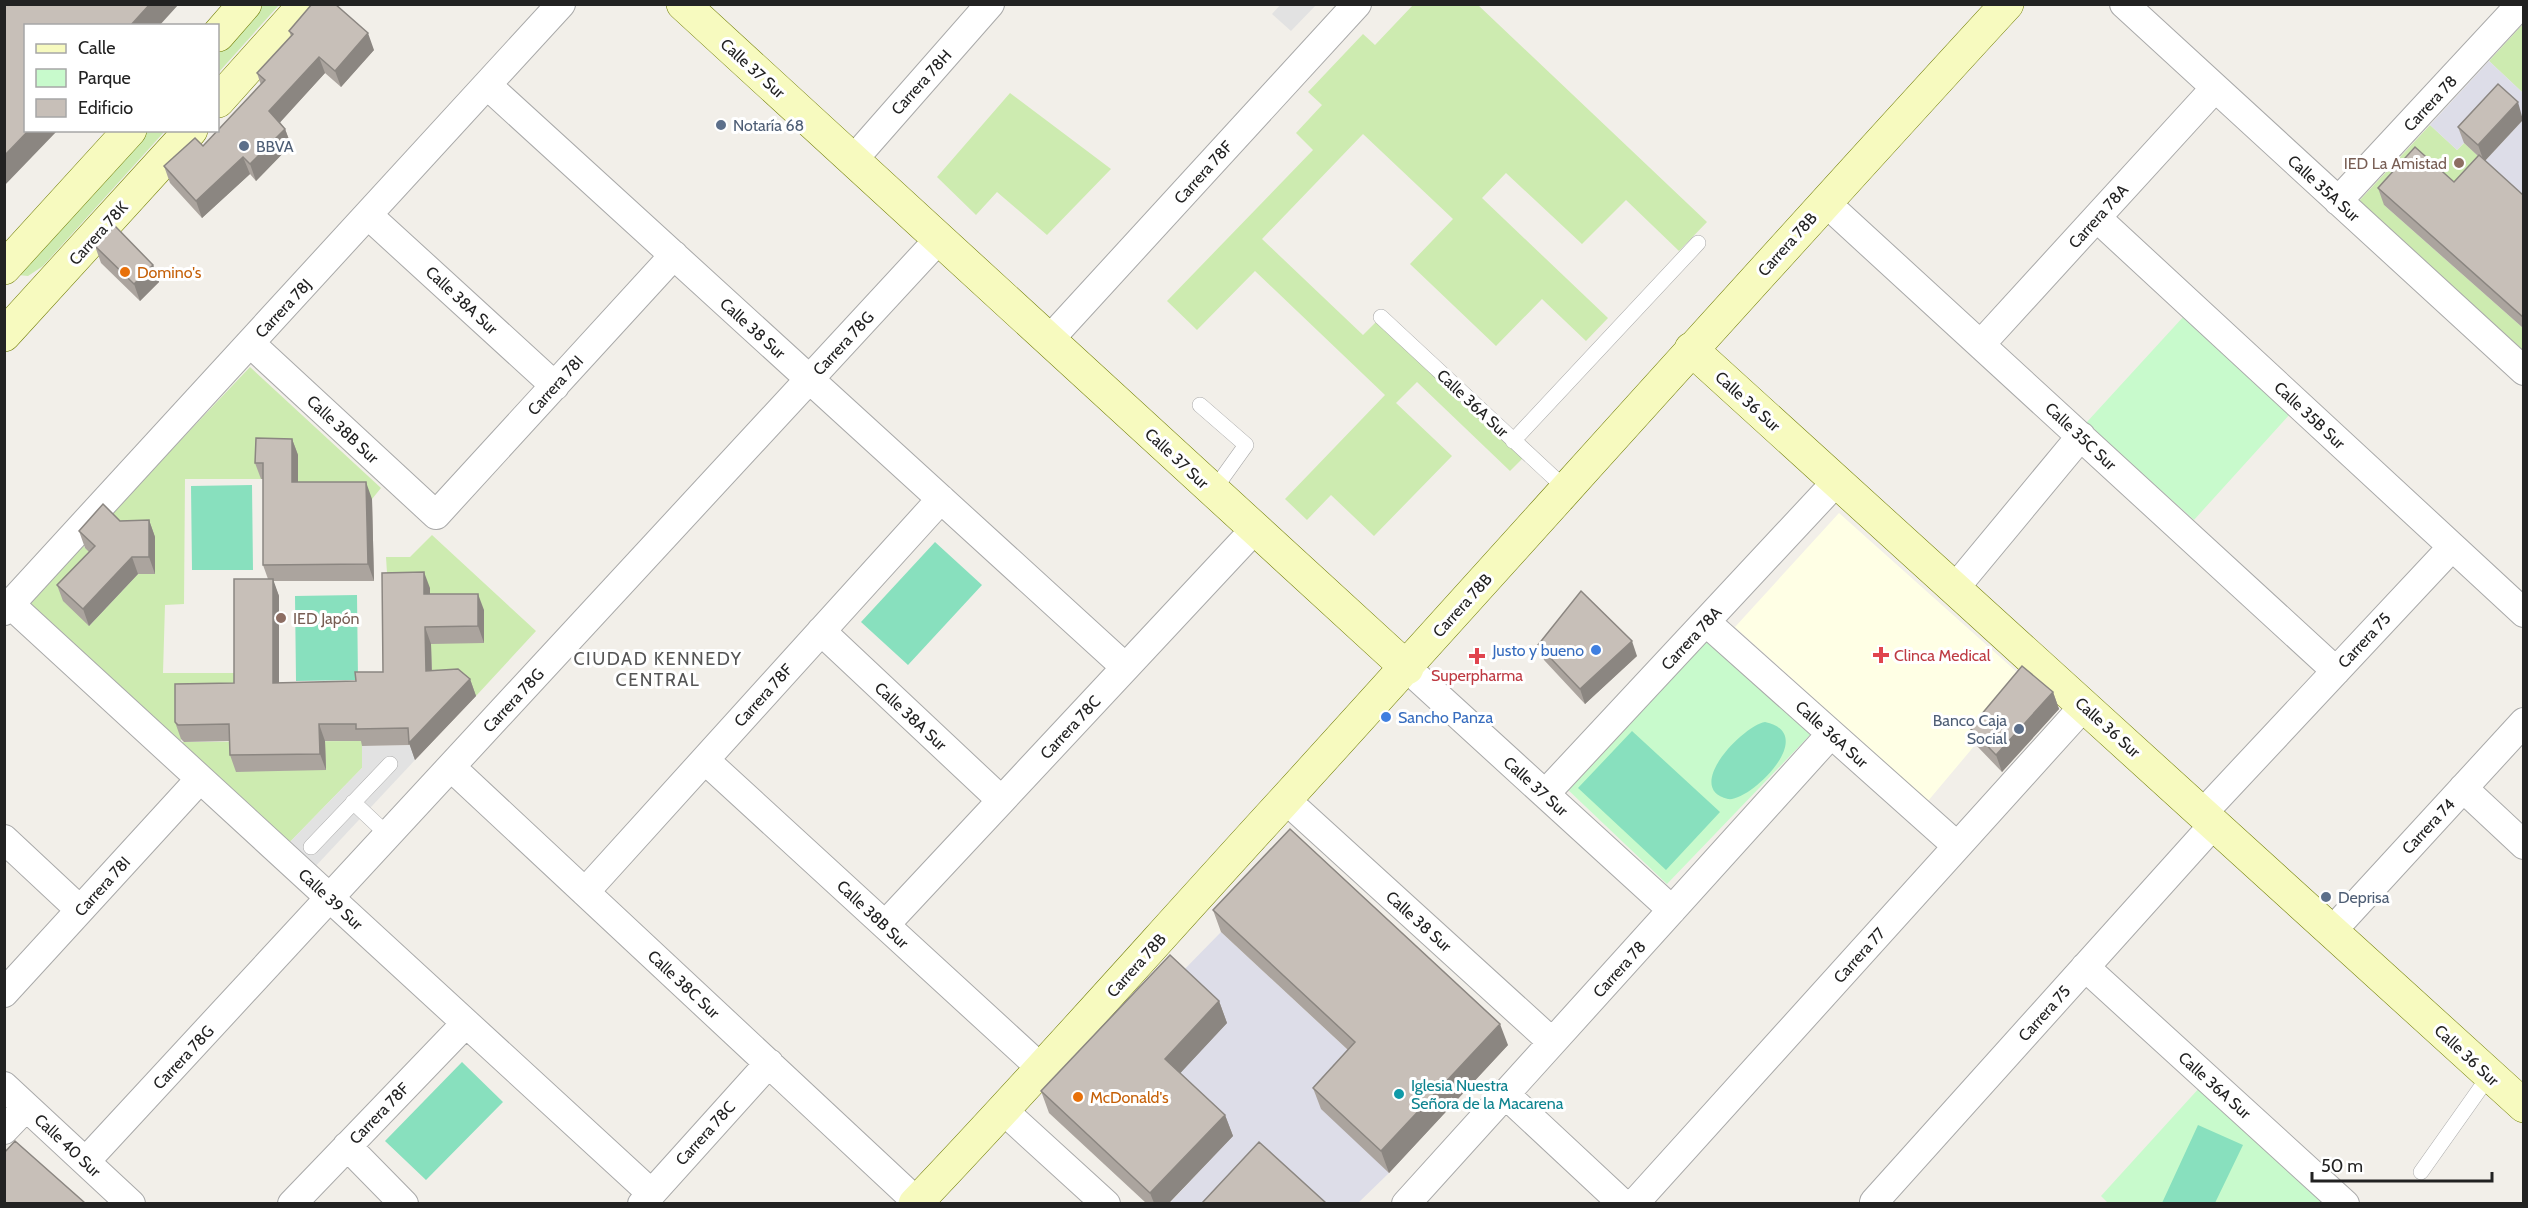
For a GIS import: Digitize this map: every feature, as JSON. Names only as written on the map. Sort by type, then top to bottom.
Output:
[{"type":"street","points":[[219,34],[245,4]]},
{"type":"street","points":[[219,100],[305,4]]},
{"type":"street","name":"Carrera 78J","points":[[8,608],[561,4]]},
{"type":"street","name":"Calle 37 Sur","points":[[683,4],[1672,910]]},
{"type":"street","name":"Carrera 78H","points":[[852,160],[990,4]]},
{"type":"street","name":"Carrera 78F","points":[[1050,340],[1356,4]]},
{"type":"street","name":"Carrera 78B","points":[[916,1202],[1004,1111],[1285,799],[1407,668],[1691,349],[2007,4]]},
{"type":"street","name":"Calle 35A Sur","points":[[2124,4],[2523,371]]},
{"type":"street","name":"Carrera 78","points":[[2338,201],[2521,4]]},
{"type":"street","name":"Calle 38 Sur","points":[[487,85],[1125,668]]},
{"type":"street","name":"Carrera 78A","points":[[1981,344],[2215,88]]},
{"type":"street","points":[[4,268],[128,132]]},
{"type":"street","name":"Carrera 78K","points":[[4,335],[189,132]]},
{"type":"street","name":"Calle 35C Sur","points":[[1826,202],[2336,671]]},
{"type":"street","name":"Calle 38A Sur","points":[[368,215],[555,386]]},
{"type":"street","name":"Calle 35B Sur","points":[[2097,218],[2523,613]]},
{"type":"street","name":"Carrera 78G","points":[[86,1161],[939,239]]},
{"type":"street","name":"Carrera 78I","points":[[436,515],[674,255]]},
{"type":"street","name":"Calle 38B Sur","points":[[250,343],[436,515]]},
{"type":"street","name":"Calle 36 Sur","points":[[1691,349],[2523,1106]]},
{"type":"street","points":[[1955,588],[2081,436]]},
{"type":"street","name":"Carrera 78A","points":[[1545,794],[1837,482]]},
{"type":"street","name":"Carrera 78F","points":[[585,892],[941,499]]},
{"type":"street","name":"Carrera 78C","points":[[885,925],[1255,529]]},
{"type":"street","name":"Carrera 75","points":[[1875,1203],[2085,967],[2208,818],[2336,671],[2452,547]]},
{"type":"street","name":"Calle 39 Sur","points":[[8,608],[200,779],[466,1023],[646,1198]]},
{"type":"street","name":"Calle 36A Sur","points":[[1706,622],[1957,846]]},
{"type":"street","name":"Calle 38A Sur","points":[[821,631],[1001,800]]},
{"type":"street","name":"Carrera 77","points":[[1634,1203],[2084,706]]},
{"type":"street","name":"Carrera 74","points":[[2332,930],[2523,722]]},
{"type":"street","name":"Carrera 78","points":[[1406,1203],[1831,734]]},
{"type":"street","name":"Calle 38B Sur","points":[[705,760],[1041,1069]]},
{"type":"street","name":"Calle 38C Sur","points":[[451,767],[916,1202]]},
{"type":"street","name":"Carrera 78I","points":[[4,993],[200,779]]},
{"type":"street","points":[[2463,788],[2523,845]]},
{"type":"street","name":"Calle 38 Sur","points":[[1285,799],[1552,1042]]},
{"type":"street","points":[[4,839],[80,910]]},
{"type":"street","name":"Calle 36A Sur","points":[[2085,967],[2345,1203]]},
{"type":"street","name":"Carrera 78F","points":[[292,1203],[466,1023]]},
{"type":"street","name":"Carrera 78C","points":[[646,1198],[769,1063]]},
{"type":"street","name":"Calle 40 Sur","points":[[4,1086],[131,1203]]},
{"type":"street","points":[[1505,1094],[1623,1203]]},
{"type":"street","points":[[4,1130],[26,1107]]},
{"type":"street","points":[[1004,1111],[1106,1203]]},
{"type":"street","points":[[347,1146],[404,1203]]},
{"type":"lane","points":[[1513,441],[1698,243]]},
{"type":"lane","name":"Calle 36A Sur","points":[[1381,317],[1566,489]]},
{"type":"lane","points":[[1200,405],[1246,444],[1213,491]]},
{"type":"lane","points":[[311,847],[390,764]]},
{"type":"lane","points":[[353,802],[388,835]]},
{"type":"lane","points":[[2421,1172],[2488,1076]]},
{"type":"shaded area","points":[[1281,4],[1316,5],[1291,31],[1272,14]]},
{"type":"shaded area","points":[[2489,61],[2523,93],[2523,119],[2504,101],[2457,150],[2430,125]]},
{"type":"shaded area","points":[[2523,120],[2523,206],[2484,162]]},
{"type":"shaded area","name":"Clinca Medical","points":[[1839,513],[2028,682],[1928,801],[1735,627]]},
{"type":"shaded area","points":[[414,745],[415,760],[313,869],[287,845],[362,768],[362,746]]},
{"type":"shaded area","points":[[1221,932],[1363,1064],[1389,1173],[1358,1203],[1169,1204],[1232,1136],[1173,1081],[1177,977]]},
{"type":"green space","points":[[256,5],[279,5],[219,72],[219,45]]},
{"type":"green space","points":[[1413,5],[1478,5],[1707,222],[1679,251],[1626,200],[1582,244],[1506,173],[1482,198],[1608,318],[1586,341],[1542,299],[1496,346],[1410,264],[1453,219],[1363,134],[1262,239],[1363,335],[1381,317],[1526,455],[1510,471],[1417,382],[1396,403],[1452,456],[1374,536],[1331,495],[1307,520],[1285,499],[1385,395],[1255,271],[1197,330],[1167,301],[1313,150],[1296,133],[1322,105],[1308,92],[1363,34],[1375,45]]},
{"type":"green space","points":[[2523,24],[2523,93],[2489,61]]},
{"type":"green space","points":[[1010,93],[1111,169],[1047,235],[997,192],[976,215],[937,177]]},
{"type":"green space","points":[[2430,125],[2457,150],[2464,143],[2489,166],[2460,199],[2384,205],[2523,328],[2523,351],[2359,201]]},
{"type":"green space","points":[[139,132],[164,132],[43,266],[28,276],[18,275]]},
{"type":"green space","points":[[2184,316],[2290,414],[2194,520],[2086,423]]},
{"type":"green space","points":[[250,367],[381,488],[372,499],[297,499],[297,455],[262,455],[261,479],[185,479],[184,604],[165,605],[163,673],[256,673],[256,700],[181,700],[181,742],[362,741],[362,768],[287,845],[27,605],[82,545],[101,563],[89,626],[138,574],[155,574],[126,537],[106,519]]},
{"type":"green space","points":[[252,485],[253,570],[192,570],[191,486]]},
{"type":"green space","points":[[432,535],[536,631],[476,696],[413,688],[388,589],[386,557],[410,557]]},
{"type":"green space","points":[[935,542],[982,585],[908,665],[861,622]]},
{"type":"green space","points":[[357,595],[358,680],[296,681],[295,596]]},
{"type":"green space","points":[[1710,636],[1812,733],[1667,884],[1565,787]]},
{"type":"green space","points":[[1765,722],[1780,729],[1786,740],[1783,753],[1775,766],[1763,780],[1738,797],[1728,799],[1716,793],[1711,783],[1721,758],[1744,734]]},
{"type":"green space","points":[[1632,731],[1720,812],[1666,870],[1578,788]]},
{"type":"green space","points":[[462,1062],[503,1102],[426,1180],[385,1141]]},
{"type":"green space","points":[[2201,1086],[2331,1203],[2109,1204],[2101,1196]]},
{"type":"green space","points":[[2198,1125],[2243,1145],[2215,1203],[2162,1203]]},
{"type":"building","points":[[4,4],[150,4],[132,24],[24,24],[24,132],[27,132],[4,156]]},
{"type":"building","points":[[312,4],[335,4],[368,33],[335,71],[319,57],[269,111],[285,129],[250,164],[243,157],[196,201],[164,166],[195,138],[203,146],[216,132],[219,132],[219,129],[265,80],[257,73],[293,34],[289,31]]},
{"type":"building","points":[[2498,84],[2518,102],[2478,145],[2458,127]]},
{"type":"building","points":[[2415,147],[2454,182],[2479,155],[2523,195],[2523,317],[2378,188]]},
{"type":"building","points":[[115,226],[153,265],[134,284],[95,246]]},
{"type":"building","points":[[256,438],[292,439],[292,482],[366,482],[368,564],[263,565],[263,463],[255,463]]},
{"type":"building","points":[[103,504],[120,521],[149,520],[149,557],[132,557],[83,609],[57,585],[95,546],[79,531]]},
{"type":"building","points":[[424,572],[424,594],[478,594],[478,626],[425,627],[426,671],[458,669],[470,679],[409,743],[408,728],[356,729],[356,724],[319,724],[320,754],[230,755],[229,724],[178,725],[175,722],[175,684],[234,683],[234,579],[273,579],[273,683],[356,681],[355,672],[383,672],[382,573]]},
{"type":"building","points":[[1581,591],[1632,641],[1580,689],[1538,645]]},
{"type":"building","points":[[2022,666],[2053,692],[1996,755],[1970,728]]},
{"type":"building","points":[[1290,829],[1500,1024],[1381,1151],[1313,1088],[1355,1042],[1213,910]]},
{"type":"building","points":[[1170,955],[1219,1001],[1165,1059],[1225,1115],[1150,1193],[1041,1091]]},
{"type":"building","points":[[15,1141],[85,1203],[4,1203],[4,1153]]},
{"type":"building","points":[[1259,1142],[1326,1203],[1202,1203]]},
{"type":"place","name":"Notaría 68","points":[[721,125]]},
{"type":"place","name":"BBVA","points":[[244,146]]},
{"type":"place","name":"IED La Amistad","points":[[2459,163]]},
{"type":"place","name":"Domino's","points":[[125,272]]},
{"type":"place","name":"IED Japón","points":[[281,618]]},
{"type":"place","name":"Justo y bueno","points":[[1596,650]]},
{"type":"place","name":"Clinca Medical","points":[[1881,655]]},
{"type":"place","name":"Superpharma","points":[[1477,656]]},
{"type":"place","name":"Sancho Panza","points":[[1386,717]]},
{"type":"place","name":"Banco Caja Social","points":[[2019,729]]},
{"type":"place","name":"Deprisa","points":[[2326,897]]},
{"type":"place","name":"Iglesia Nuestra Señora de la Macarena","points":[[1399,1094]]},
{"type":"place","name":"McDonald's","points":[[1078,1097]]},
{"type":"district","name":"CIUDAD KENNEDY CENTRAL","points":[[658,669]]}]
